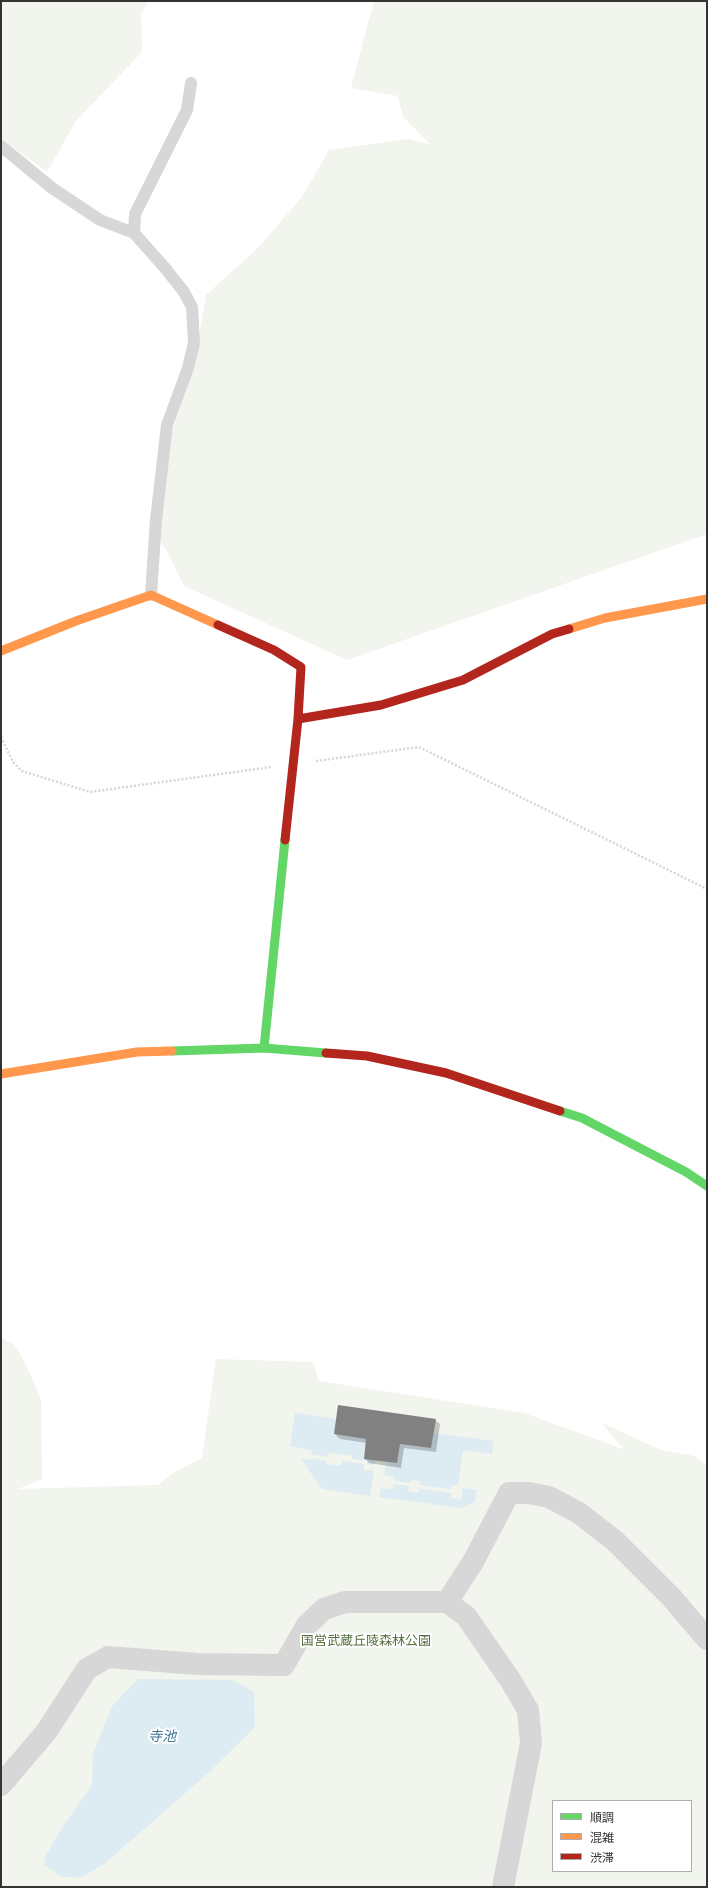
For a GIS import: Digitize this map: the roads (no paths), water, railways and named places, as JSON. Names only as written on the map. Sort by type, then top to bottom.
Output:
[{"type":"street","points":[[1,651],[76,621],[151,595],[274,650],[301,667],[298,720],[264,1048]]},
{"type":"street","points":[[298,720],[381,704],[463,680],[552,634],[605,618],[707,599]]},
{"type":"street","points":[[1,1074],[137,1052],[264,1048],[367,1056],[446,1073],[582,1118],[686,1172],[707,1186]]},
{"type":"street","points":[[447,1602],[473,1562],[509,1493],[529,1493],[549,1497],[579,1513],[615,1541],[672,1598],[707,1639]]},
{"type":"street","points":[[1,1785],[46,1732],[87,1669],[108,1657],[198,1664],[284,1666],[307,1625],[324,1609],[345,1602],[447,1602],[466,1616],[511,1681],[528,1710],[532,1743],[503,1887]]},
{"type":"lane","points":[[134,233],[135,214],[187,110],[191,83]]},
{"type":"lane","points":[[1,146],[52,188],[100,220],[134,233],[166,268],[184,292],[192,307],[194,343],[188,368],[167,425],[156,520],[151,595]]},
{"type":"water","points":[[295,1413],[337,1419],[334,1434],[366,1439],[364,1459],[375,1460],[374,1465],[367,1464],[367,1461],[352,1459],[352,1456],[329,1453],[328,1457],[311,1454],[312,1450],[290,1446]]},
{"type":"water","points":[[433,1433],[494,1441],[492,1454],[463,1450],[458,1485],[452,1485],[451,1489],[420,1485],[421,1481],[411,1480],[410,1483],[395,1481],[395,1477],[384,1475],[386,1462],[397,1463],[400,1444],[431,1448]]},
{"type":"water","points":[[311,1458],[326,1461],[326,1464],[341,1466],[343,1461],[364,1464],[364,1470],[374,1471],[370,1496],[322,1489],[301,1459],[311,1460]]},
{"type":"water","points":[[394,1484],[409,1486],[408,1491],[419,1493],[419,1489],[451,1493],[451,1498],[461,1500],[463,1488],[477,1490],[475,1502],[462,1508],[379,1497],[381,1488],[393,1490]]},
{"type":"water","name":"寺池","points":[[138,1679],[232,1680],[254,1692],[255,1727],[207,1774],[104,1864],[79,1878],[60,1876],[44,1865],[46,1855],[63,1826],[92,1786],[93,1753],[113,1705]]},
{"type":"park label","name":"国営武蔵丘陵森林公園","points":[[366,1641]]}]
